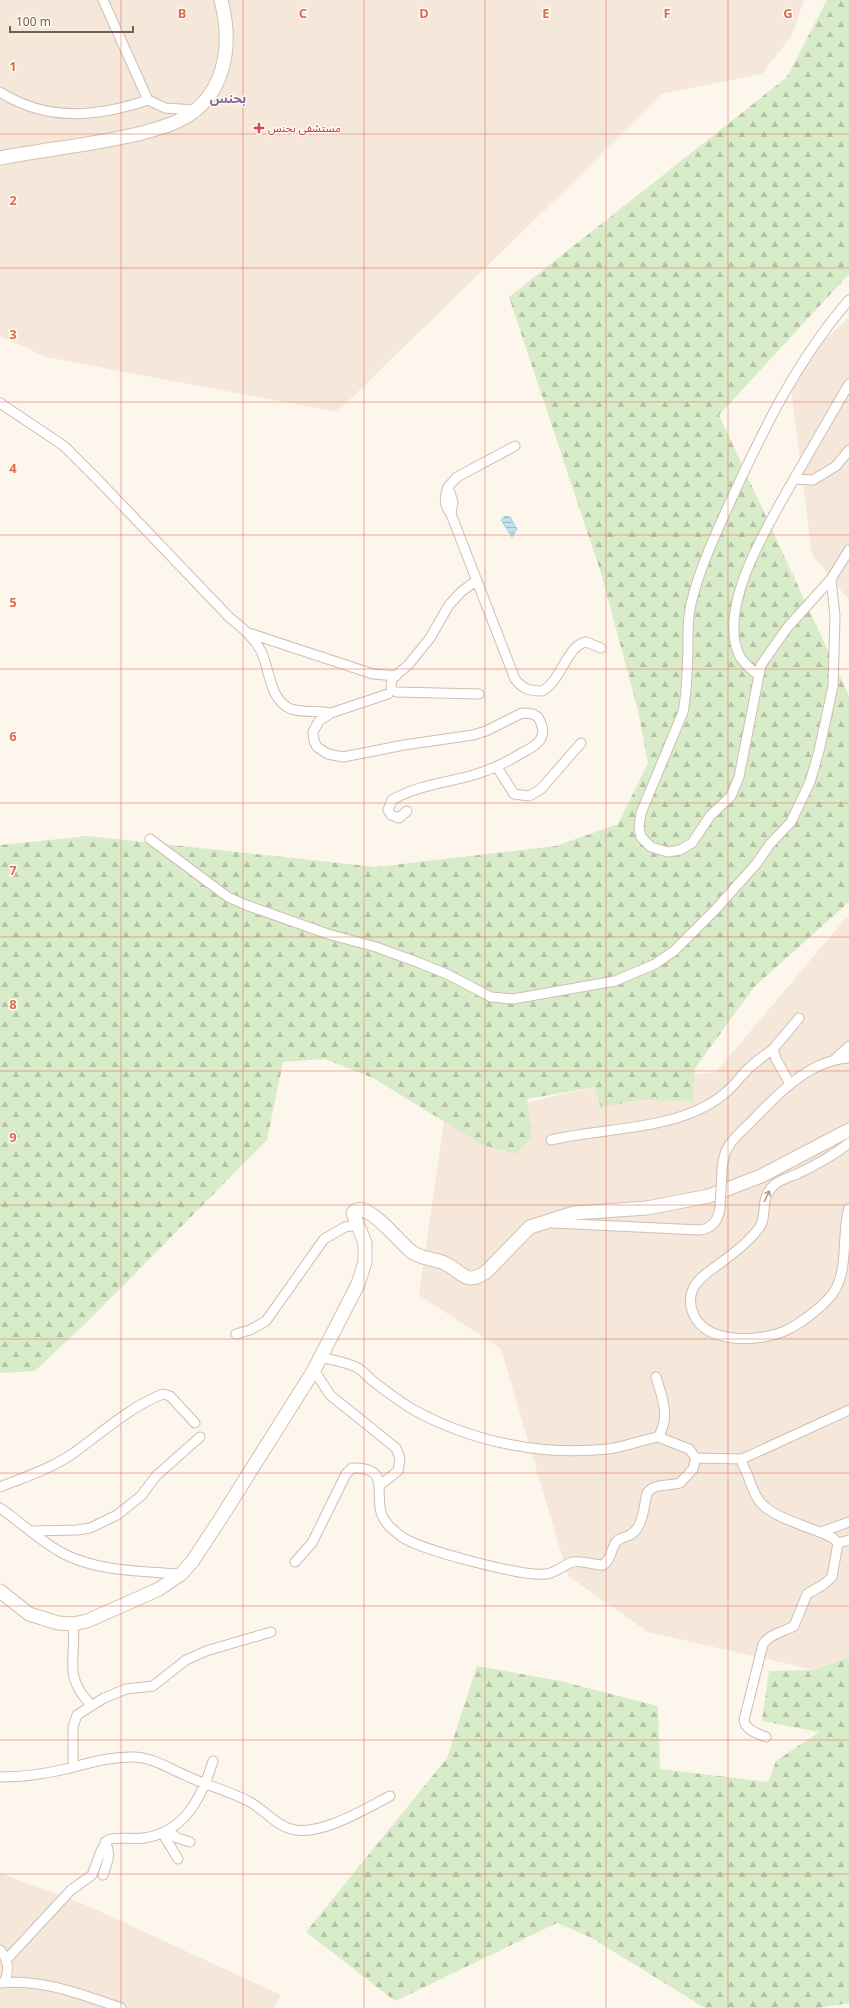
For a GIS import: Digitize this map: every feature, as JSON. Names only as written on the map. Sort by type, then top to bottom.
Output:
[{"type":"main road","points":[[0,158],[112,140],[160,128],[178,121],[196,110],[213,88],[224,65],[227,40],[221,0]]},
{"type":"main road","points":[[0,1591],[29,1614],[58,1623],[73,1624],[87,1621],[159,1589],[181,1574],[192,1562],[219,1521],[314,1370],[358,1284],[365,1262],[365,1243],[353,1218],[355,1211],[358,1210],[373,1215],[412,1252],[423,1258],[443,1262],[460,1275],[472,1278],[479,1277],[513,1246],[525,1230],[545,1222],[574,1213],[646,1208],[709,1196],[757,1178],[849,1130]]},
{"type":"street","points":[[103,0],[148,100]]},
{"type":"street","points":[[0,92],[22,105],[77,114],[97,114],[148,100],[165,108],[196,110]]},
{"type":"street","points":[[849,300],[812,346],[783,393],[755,446],[716,535],[698,583],[691,604],[688,621],[686,695],[683,712],[641,813],[639,827],[641,837],[651,847],[668,852],[680,850],[692,843],[710,816],[731,796],[739,777],[758,676],[762,664],[777,641],[831,579],[849,550]]},
{"type":"street","points":[[758,676],[740,657],[734,642],[733,628],[738,594],[768,526],[849,384]]},
{"type":"street","points":[[0,403],[64,446],[229,617],[246,631],[261,651],[273,688],[278,699],[284,705],[293,709],[331,713]]},
{"type":"street","points":[[515,446],[457,477],[448,487],[453,502],[451,514],[515,679],[526,690],[542,691],[548,688],[581,643],[589,643],[601,648]]},
{"type":"street","points":[[794,479],[813,480],[836,466],[849,450]]},
{"type":"street","points":[[150,839],[228,897],[246,905],[328,934],[376,947],[447,974],[491,997],[513,999],[615,981],[655,964],[674,951],[720,905],[757,863],[770,844],[791,822],[810,782],[819,751],[832,686],[835,616],[831,579]]},
{"type":"street","points":[[392,691],[392,679],[409,664],[430,638],[449,605],[461,592],[477,580]]},
{"type":"street","points":[[246,631],[372,674],[396,676]]},
{"type":"street","points":[[407,810],[399,818],[391,815],[388,810],[392,800],[404,793],[423,787],[472,776],[497,767],[524,752],[540,740],[542,728],[536,715],[522,713],[486,731],[473,735],[404,745],[344,757],[328,754],[317,747],[314,741],[313,732],[316,724],[331,713],[392,691],[479,694]]},
{"type":"street","points":[[497,767],[514,794],[529,796],[541,789],[581,744]]},
{"type":"street","points":[[551,1140],[578,1134],[675,1119],[699,1110],[724,1094],[749,1068],[773,1049],[800,1018]]},
{"type":"street","points":[[833,1061],[849,1046]]},
{"type":"street","points":[[773,1049],[776,1059],[790,1084]]},
{"type":"street","points":[[545,1222],[699,1230],[706,1229],[714,1224],[720,1208],[722,1170],[725,1154],[732,1141],[790,1084],[809,1072],[833,1061],[849,1058]]},
{"type":"street","points":[[849,1143],[822,1162],[774,1185],[766,1197],[762,1222],[755,1232],[698,1282],[693,1289],[690,1308],[698,1322],[712,1334],[726,1337],[763,1337],[785,1331],[795,1326],[827,1301],[836,1290],[839,1282],[849,1208]]},
{"type":"street","points":[[236,1334],[250,1330],[266,1321],[324,1239],[345,1227],[357,1225]]},
{"type":"street","points":[[320,1358],[345,1363],[358,1369],[393,1397],[414,1410],[449,1427],[484,1439],[522,1447],[588,1450],[629,1446],[647,1439],[658,1437],[689,1449],[696,1458]]},
{"type":"street","points":[[314,1370],[330,1394],[396,1448],[400,1459],[398,1471],[380,1485]]},
{"type":"street","points":[[656,1377],[665,1418],[664,1427],[658,1437]]},
{"type":"street","points":[[0,1487],[42,1470],[64,1458],[134,1408],[163,1394],[170,1396],[195,1423]]},
{"type":"street","points":[[696,1458],[742,1459],[849,1410]]},
{"type":"street","points":[[32,1531],[77,1530],[90,1528],[117,1516],[141,1496],[156,1476],[200,1437]]},
{"type":"street","points":[[295,1562],[312,1543],[346,1474],[352,1468],[367,1470],[376,1476],[380,1485],[381,1511],[385,1522],[404,1538],[456,1557],[530,1574],[546,1574],[559,1570],[573,1562],[603,1565],[607,1563],[617,1541],[630,1535],[639,1526],[647,1493],[650,1489],[655,1486],[680,1483],[693,1469],[696,1458]]},
{"type":"street","points":[[742,1459],[742,1463],[747,1471],[753,1490],[761,1504],[774,1513],[833,1538],[838,1544]]},
{"type":"street","points":[[0,1508],[64,1554],[89,1564],[124,1570],[181,1574]]},
{"type":"street","points":[[821,1532],[849,1522]]},
{"type":"street","points":[[838,1544],[849,1540]]},
{"type":"street","points":[[766,1737],[750,1730],[744,1725],[763,1644],[771,1636],[794,1626],[807,1594],[823,1585],[832,1577],[838,1544]]},
{"type":"street","points":[[73,1624],[74,1639],[72,1674],[80,1691],[91,1705]]},
{"type":"street","points":[[73,1766],[74,1720],[77,1715],[91,1705],[126,1689],[153,1686],[186,1660],[206,1651],[271,1632]]},
{"type":"street","points":[[0,1777],[35,1775],[99,1760],[135,1757],[151,1760],[205,1784],[221,1788],[248,1801],[291,1829],[305,1830],[315,1829],[341,1820],[390,1796]]},
{"type":"street","points":[[7,1960],[71,1890],[92,1875],[105,1842],[112,1838],[137,1839],[166,1832],[189,1814],[205,1784],[213,1761]]},
{"type":"street","points":[[166,1832],[177,1838],[190,1842]]},
{"type":"street","points":[[166,1832],[178,1859]]},
{"type":"street","points":[[103,1875],[109,1856],[109,1848],[105,1842]]},
{"type":"street","points":[[0,1950],[7,1960],[8,1968],[2,1982],[24,1982],[48,1986],[121,2008]]},
{"type":"shaded area","points":[[0,0],[804,0],[792,35],[762,74],[661,94],[554,201],[337,412],[46,357],[0,336]]},
{"type":"shaded area","points":[[849,317],[849,600],[812,555],[789,373]]},
{"type":"shaded area","points":[[849,917],[849,1657],[814,1670],[648,1632],[568,1576],[501,1349],[419,1295],[444,1121],[594,1087],[716,1072],[845,919]]},
{"type":"shaded area","points":[[0,1873],[86,1905],[281,1995],[274,2008],[0,2008]]},
{"type":"green space","points":[[827,0],[849,0],[849,274],[719,415],[849,696],[849,902],[755,986],[695,1068],[693,1101],[641,1100],[601,1107],[594,1087],[527,1099],[532,1138],[516,1154],[483,1145],[373,1078],[325,1059],[283,1062],[267,1140],[90,1319],[35,1371],[0,1373],[0,845],[89,836],[376,867],[556,846],[618,824],[648,763],[638,711],[601,573],[509,297],[787,77]]},
{"type":"green space","points":[[849,1657],[849,2003],[819,2008],[705,2008],[590,1937],[557,1923],[395,2001],[306,1932],[447,1758],[477,1666],[560,1681],[658,1706],[660,1769],[768,1782],[776,1761],[819,1732],[762,1721],[769,1671],[814,1670]]},
{"type":"water","points":[[505,516],[510,517],[517,529],[512,537],[501,520]]},
{"type":"place","name":"مستشفى بحنس","points":[[259,128]]},
{"type":"district","name":"بحنس","points":[[228,98]]}]
